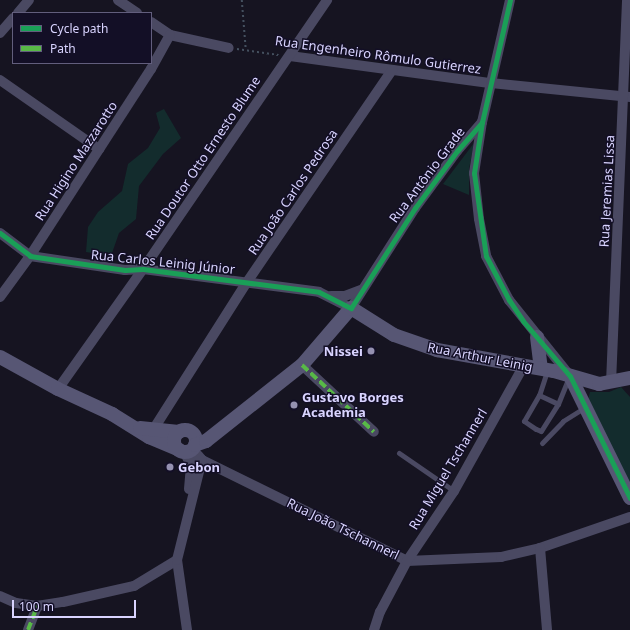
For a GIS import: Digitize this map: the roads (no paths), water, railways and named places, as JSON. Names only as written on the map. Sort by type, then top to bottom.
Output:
[{"type":"main road","name":"Rua Arthur Leinig","points":[[351,308],[394,335],[454,354],[544,369],[599,384],[629,379]]},
{"type":"main road","name":"Rua Antônio Grade","points":[[188,448],[206,441],[223,425],[302,365],[351,308]]},
{"type":"main road","points":[[537,337],[544,369]]},
{"type":"main road","name":"Rua João Tschannerl","points":[[0,357],[58,389],[136,427],[149,437],[188,448]]},
{"type":"main road","points":[[570,376],[630,498]]},
{"type":"main road","name":"Rua João Tschannerl","points":[[136,427],[179,432],[175,439],[188,448]]},
{"type":"street","points":[[19,12],[29,0]]},
{"type":"street","points":[[118,0],[136,12]]},
{"type":"street","name":"Rua Doutor Otto Ernesto Blume","points":[[58,389],[143,269],[327,0]]},
{"type":"street","name":"Rua Antônio Grade","points":[[351,308],[438,175],[482,122],[510,0]]},
{"type":"street","name":"Rua Jeremias Lissa","points":[[611,383],[627,96],[627,0]]},
{"type":"street","points":[[0,33],[12,19]]},
{"type":"street","points":[[152,23],[170,35],[229,48]]},
{"type":"street","name":"Rua Higino Mazzarotto","points":[[152,64],[170,35]]},
{"type":"street","name":"Rua Engenheiro Rômulo Gutierrez","points":[[290,56],[491,83],[627,96]]},
{"type":"street","name":"Rua Higino Mazzarotto","points":[[0,297],[30,256],[152,64]]},
{"type":"street","name":"Rua João Carlos Pedrosa","points":[[153,430],[247,282],[392,70]]},
{"type":"street","points":[[0,80],[99,149]]},
{"type":"street","points":[[482,122],[474,173],[486,256],[509,300],[537,337],[570,376]]},
{"type":"street","name":"Rua Carlos Leinig Júnior","points":[[0,233],[30,256],[125,270],[143,269],[247,282],[328,295],[345,296],[362,290]]},
{"type":"street","name":"Rua Carlos Leinig Júnior","points":[[328,295],[351,308]]},
{"type":"street","points":[[302,365],[374,432]]},
{"type":"street","name":"Rua Miguel Tschannerl","points":[[374,630],[380,612],[407,561],[454,491],[524,365]]},
{"type":"street","points":[[187,519],[191,466],[188,448]]},
{"type":"street","name":"Rua João Tschannerl","points":[[188,448],[202,460],[407,561],[501,557],[540,548],[630,517]]},
{"type":"street","points":[[187,630],[177,560],[202,460]]},
{"type":"street","points":[[540,548],[547,630]]},
{"type":"street","points":[[0,596],[16,603],[37,606],[134,586],[177,560]]},
{"type":"street","points":[[28,630],[37,606]]},
{"type":"lane","points":[[544,369],[539,395],[524,421],[541,431],[558,404],[570,376]]},
{"type":"lane","points":[[539,395],[558,404]]},
{"type":"lane","points":[[542,443],[563,421],[585,407]]},
{"type":"lane","points":[[400,453],[454,491]]},
{"type":"place","name":"Nissei","points":[[371,351]]},
{"type":"place","name":"Gustavo Borges Academia","points":[[294,405]]},
{"type":"place","name":"Gebon","points":[[170,467]]}]
